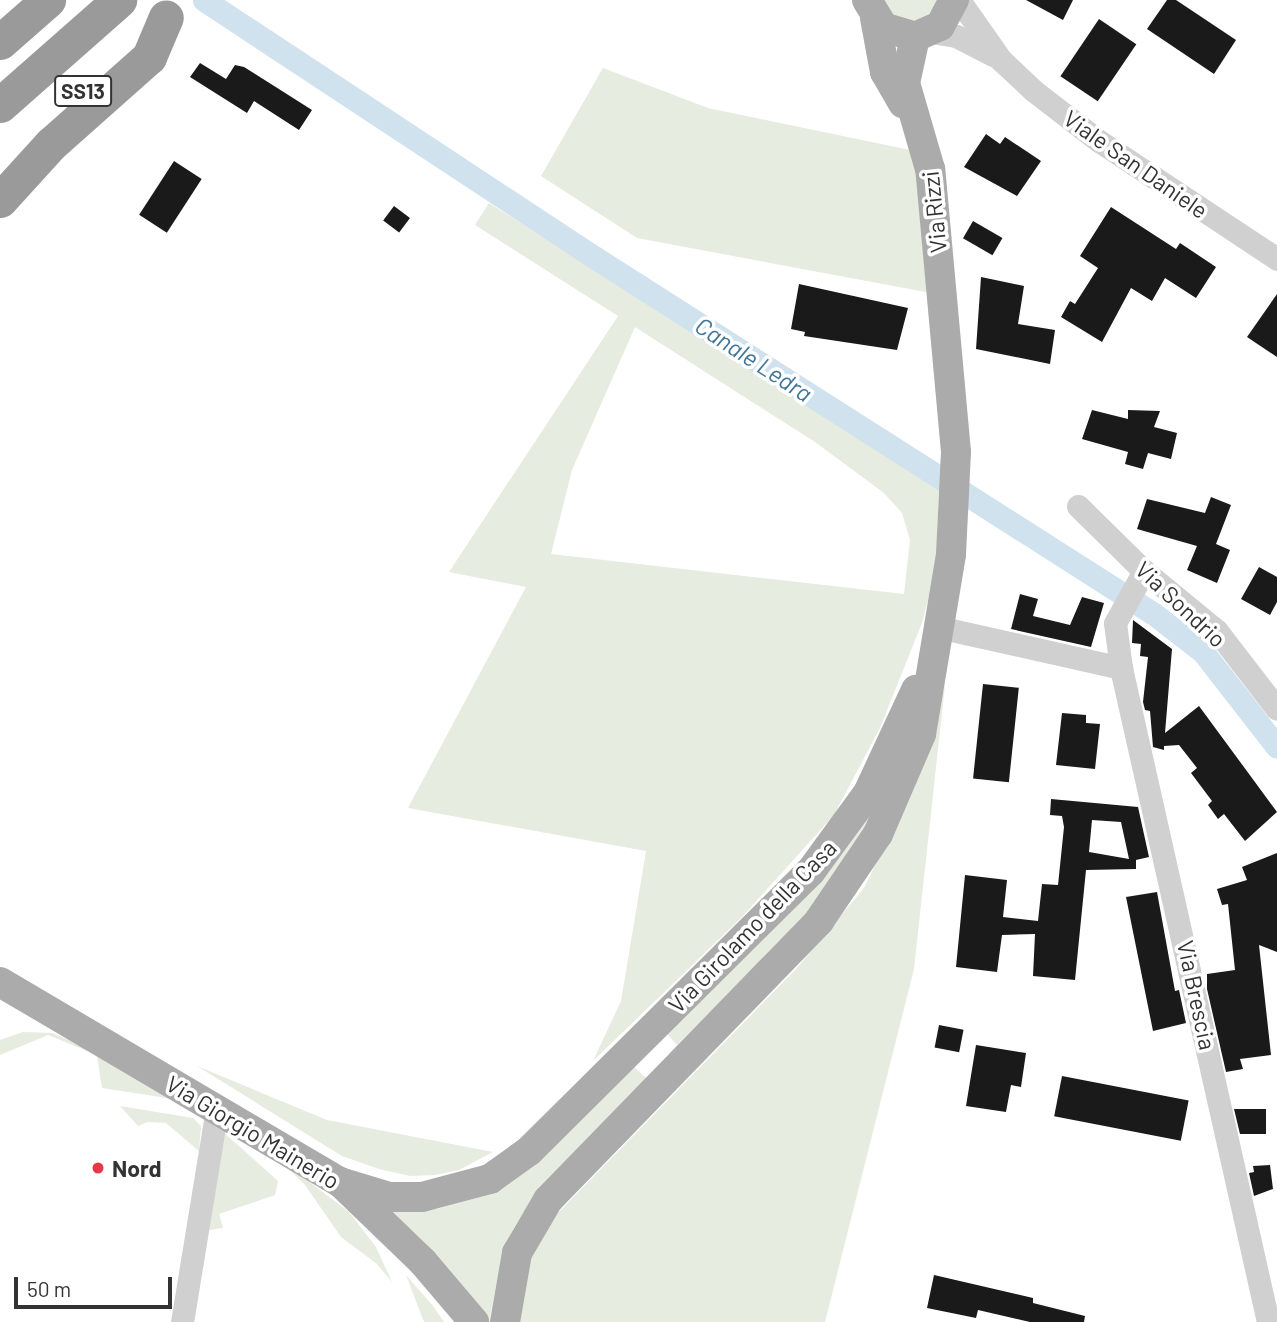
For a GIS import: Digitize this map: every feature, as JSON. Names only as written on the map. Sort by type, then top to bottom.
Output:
[{"type":"highway","points":[[0,43],[48,0]]},
{"type":"highway","points":[[0,105],[119,0]]},
{"type":"highway","points":[[0,200],[51,144],[149,57],[178,7]]},
{"type":"highway","name":"SS13","points":[[0,164],[178,7]]},
{"type":"main road","name":"Viale San Daniele","points":[[871,9],[894,34],[923,34],[946,19],[956,0]]},
{"type":"main road","name":"Via Rizzi","points":[[871,9],[885,72],[918,125]]},
{"type":"main road","name":"Via Rizzi","points":[[923,34],[905,83],[930,169],[954,419]]},
{"type":"main road","name":"Via Girolamo della Casa","points":[[505,1322],[509,1279],[530,1226],[575,1168],[818,921],[878,834],[921,734],[956,506],[954,419]]},
{"type":"main road","name":"Via Girolamo della Casa","points":[[340,1182],[389,1197],[422,1197],[490,1179],[529,1151],[811,872],[838,839],[891,750],[939,627]]},
{"type":"main road","name":"Via Giorgio Mainerio","points":[[0,982],[340,1182],[424,1262],[474,1322]]},
{"type":"main road","points":[[0,1003],[54,1014]]},
{"type":"main road","points":[[641,1041],[670,1070]]},
{"type":"street","name":"Viale San Daniele","points":[[956,0],[1000,60]]},
{"type":"street","name":"Viale San Daniele","points":[[923,34],[956,36],[1000,60],[1099,141],[1277,259]]},
{"type":"street","name":"Via Sondrio","points":[[1078,506],[1141,574],[1217,631],[1277,709]]},
{"type":"street","name":"Via Brescia","points":[[1141,574],[1121,605],[1113,637],[1170,870],[1268,1322]]},
{"type":"street","points":[[939,627],[1121,668]]},
{"type":"street","points":[[182,1322],[217,1108]]},
{"type":"shaded area","points":[[881,0],[938,0],[926,18],[909,23],[891,16]]},
{"type":"shaded area","points":[[603,68],[708,108],[915,151],[931,293],[637,238],[541,176]]},
{"type":"shaded area","points":[[489,203],[939,488],[936,569],[922,623],[880,728],[834,815],[741,918],[593,1061],[621,1001],[646,851],[408,808],[526,587],[449,572],[618,316],[475,225]],"holes":[[[635,327],[815,442],[884,493],[902,513],[910,540],[904,594],[551,554],[572,470]]]},
{"type":"shaded area","points":[[945,685],[914,969],[825,1322],[518,1322],[529,1260],[552,1219],[796,969],[864,888],[921,771]]},
{"type":"shaded area","points":[[889,781],[855,852],[796,928],[677,1045],[667,1034]]},
{"type":"shaded area","points":[[23,1032],[52,1033],[96,1055],[48,1035],[0,1055],[0,1040]]},
{"type":"shaded area","points":[[97,1055],[180,1100],[102,1088]]},
{"type":"shaded area","points":[[632,1065],[648,1080],[531,1201],[513,1229],[501,1261],[489,1322],[387,1208],[437,1209],[486,1195]]},
{"type":"shaded area","points":[[197,1066],[327,1120],[493,1152],[459,1170],[435,1175],[410,1176],[379,1169],[342,1156]]},
{"type":"shaded area","points":[[120,1106],[193,1118],[201,1126],[199,1151],[166,1123],[147,1122],[138,1126]]},
{"type":"shaded area","points":[[221,1130],[278,1181],[275,1195],[219,1214],[223,1228],[209,1230]]},
{"type":"shaded area","points":[[278,1158],[349,1212],[376,1247],[392,1282],[377,1264],[341,1237],[305,1185]]},
{"type":"shaded area","points":[[406,1275],[433,1306],[444,1322],[424,1322]]},
{"type":"building","points":[[1026,0],[1073,0],[1063,20]]},
{"type":"building","points":[[1167,0],[1176,0],[1236,40],[1214,74],[1147,29]]},
{"type":"building","points":[[1099,19],[1136,44],[1098,101],[1060,76]]},
{"type":"building","points":[[200,63],[226,79],[235,65],[244,67],[312,110],[299,130],[254,101],[247,113],[190,77]]},
{"type":"building","points":[[986,134],[1000,144],[1005,137],[1041,161],[1017,196],[964,167]]},
{"type":"building","points":[[174,161],[202,179],[167,233],[139,215]]},
{"type":"building","points":[[394,206],[410,218],[399,232],[383,220]]},
{"type":"building","points":[[1111,207],[1176,249],[1180,243],[1216,267],[1196,298],[1165,278],[1152,301],[1131,288],[1102,342],[1061,317],[1070,301],[1075,304],[1098,268],[1080,256]]},
{"type":"building","points":[[973,221],[1002,238],[992,255],[963,238]]},
{"type":"building","points":[[981,277],[1024,286],[1018,324],[1055,330],[1050,364],[976,349]]},
{"type":"building","points":[[799,284],[908,308],[897,350],[804,336],[805,332],[791,329]]},
{"type":"building","points":[[1277,294],[1277,357],[1247,337]]},
{"type":"building","points":[[1092,410],[1128,419],[1128,410],[1160,411],[1154,427],[1177,433],[1171,459],[1148,453],[1143,469],[1125,464],[1128,452],[1082,439]]},
{"type":"building","points":[[1211,497],[1231,505],[1216,544],[1230,550],[1217,583],[1187,570],[1197,546],[1137,529],[1147,499],[1205,513]]},
{"type":"building","points":[[1259,567],[1277,577],[1277,602],[1270,615],[1241,599]]},
{"type":"building","points":[[1020,594],[1038,599],[1033,616],[1070,625],[1082,597],[1104,603],[1091,647],[1011,629]]},
{"type":"building","points":[[1133,620],[1172,649],[1165,733],[1199,706],[1277,812],[1245,841],[1224,814],[1218,819],[1208,805],[1212,801],[1191,773],[1197,768],[1179,745],[1164,746],[1164,750],[1153,747],[1150,711],[1145,710],[1143,702],[1148,657],[1140,656],[1141,644],[1132,643]]},
{"type":"building","points":[[983,684],[1019,688],[1009,782],[973,778]]},
{"type":"building","points":[[1062,713],[1086,715],[1086,723],[1100,724],[1095,769],[1056,765]]},
{"type":"building","points":[[1051,799],[1138,807],[1149,857],[1136,860],[1136,869],[1086,870],[1075,980],[1033,976],[1035,934],[1002,935],[997,972],[956,967],[965,875],[1007,880],[1003,917],[1038,921],[1042,884],[1058,885],[1064,827],[1062,816],[1050,815]],"holes":[[[1092,820],[1121,822],[1129,859],[1089,852]]]},
{"type":"building","points":[[1277,853],[1277,952],[1259,945],[1271,1055],[1240,1059],[1243,1069],[1226,1072],[1207,989],[1207,974],[1235,970],[1228,904],[1222,905],[1217,889],[1247,880],[1242,867]]},
{"type":"building","points":[[1157,892],[1175,991],[1179,990],[1186,1023],[1153,1031],[1126,897]]},
{"type":"building","points":[[939,1025],[964,1030],[959,1052],[935,1048]]},
{"type":"building","points":[[976,1045],[1026,1053],[1021,1087],[1011,1085],[1006,1112],[966,1106]]},
{"type":"building","points":[[1062,1076],[1189,1101],[1181,1141],[1054,1116]]},
{"type":"building","points":[[1234,1109],[1266,1109],[1266,1134],[1240,1134]]},
{"type":"building","points":[[1270,1165],[1273,1189],[1254,1196],[1249,1173],[1254,1172],[1253,1166]]},
{"type":"building","points":[[934,1275],[1033,1298],[1033,1303],[1085,1316],[1084,1322],[1030,1322],[978,1310],[976,1318],[927,1308]]},
{"type":"waterway","name":"Canale Ledra","points":[[204,0],[594,257],[1154,614],[1203,652],[1277,747]]},
{"type":"place","name":"Nord","points":[[98,1168]]}]
